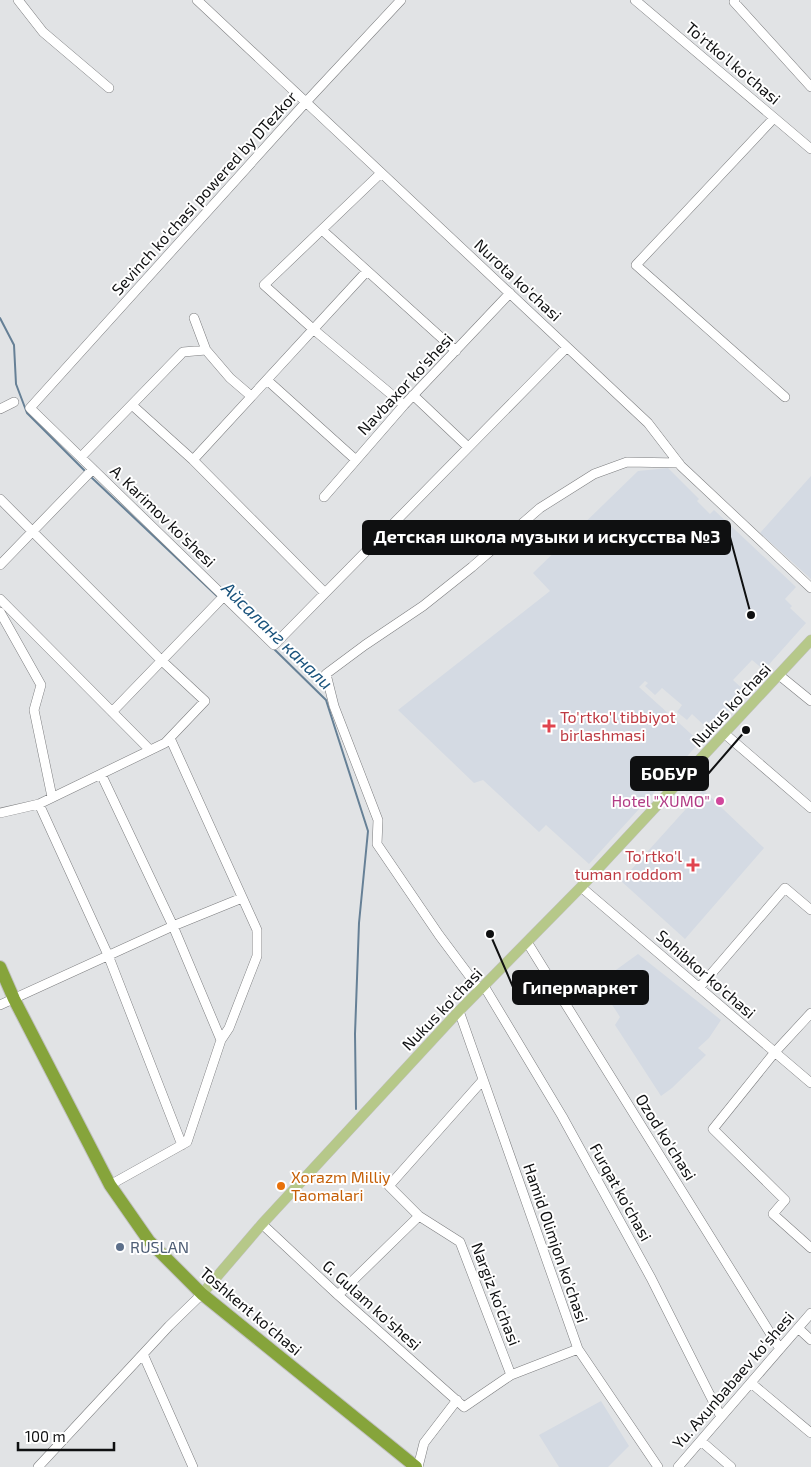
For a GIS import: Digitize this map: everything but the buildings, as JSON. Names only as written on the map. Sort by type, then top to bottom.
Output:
[{"type":"highway","name":"Toshkent ko'chasi","points":[[0,967],[14,999],[110,1185],[149,1241],[202,1294],[417,1467]]},
{"type":"main road","name":"Nukus ko'chasi","points":[[202,1294],[262,1224],[459,1011],[581,887],[811,640]]},
{"type":"street","points":[[18,0],[43,32],[109,88]]},
{"type":"street","name":"Nurota ko'chasi","points":[[197,0],[648,423],[679,463],[811,588]]},
{"type":"street","name":"Sevinch ko'chasi powered by DTezkor","points":[[30,408],[306,102],[401,0]]},
{"type":"street","name":"To'rtko'l ko'chasi","points":[[634,0],[811,149]]},
{"type":"street","points":[[735,0],[734,2],[811,86]]},
{"type":"street","points":[[774,118],[636,265],[785,398]]},
{"type":"street","points":[[381,173],[264,285],[313,329],[404,405]]},
{"type":"street","points":[[322,230],[456,351]]},
{"type":"street","points":[[193,460],[367,271]]},
{"type":"street","name":"Navbaxor ko'shesi","points":[[324,497],[413,395],[510,293]]},
{"type":"street","points":[[194,318],[206,350],[230,378],[252,396]]},
{"type":"street","points":[[132,405],[193,460],[325,593],[567,347]]},
{"type":"street","points":[[81,457],[183,352],[206,350]]},
{"type":"street","points":[[267,380],[356,460]]},
{"type":"street","points":[[413,395],[468,447]]},
{"type":"street","points":[[0,409],[14,402]]},
{"type":"street","name":"A. Karimov ko'shesi","points":[[30,408],[274,645],[325,593]]},
{"type":"street","name":"Furqat ko'chasi","points":[[679,463],[627,462],[594,474],[540,508],[472,567],[422,606],[326,674],[334,706],[378,820],[377,844],[439,935],[482,988],[562,1116],[651,1278],[721,1417]]},
{"type":"street","points":[[0,565],[93,469]]},
{"type":"street","points":[[0,499],[161,660],[205,701],[165,743],[39,804],[0,813]]},
{"type":"street","points":[[112,712],[224,596]]},
{"type":"street","points":[[0,599],[150,750]]},
{"type":"street","points":[[0,612],[41,685],[34,710],[52,797]]},
{"type":"street","points":[[779,675],[811,701]]},
{"type":"street","points":[[725,734],[811,808]]},
{"type":"street","points":[[110,1185],[188,1142],[221,1040],[229,1028],[257,956],[256,930],[170,738]]},
{"type":"street","points":[[101,774],[173,926],[221,1040]]},
{"type":"street","points":[[39,804],[108,955],[182,1145]]},
{"type":"street","name":"Sohibkor ko'chasi","points":[[581,887],[811,1083]]},
{"type":"street","points":[[699,988],[785,888],[811,910]]},
{"type":"street","points":[[0,1005],[173,926],[242,898]]},
{"type":"street","name":"Ozod ko'chasi","points":[[527,942],[780,1348]]},
{"type":"street","name":"Hamid Olimjon ko'chasi","points":[[459,1011],[578,1349],[658,1467]]},
{"type":"street","points":[[811,1013],[775,1052],[714,1129],[785,1200],[773,1214],[811,1248]]},
{"type":"street","name":"Nargiz ko'chasi","points":[[483,1080],[389,1186],[419,1216],[460,1242],[512,1375]]},
{"type":"street","points":[[338,1296],[419,1216]]},
{"type":"street","name":"G. Gulam ko'shesi","points":[[262,1224],[338,1296],[464,1407],[512,1375]]},
{"type":"street","points":[[38,1467],[143,1354],[202,1294]]},
{"type":"street","name":"Yu. Axunbabaev ko'shesi","points":[[678,1467],[811,1313]]},
{"type":"street","points":[[798,1328],[811,1340]]},
{"type":"street","points":[[512,1375],[578,1349]]},
{"type":"street","points":[[143,1354],[193,1467]]},
{"type":"street","points":[[751,1382],[811,1433]]},
{"type":"street","points":[[417,1467],[424,1443],[457,1400]]},
{"type":"street","points":[[701,1441],[731,1467]]},
{"type":"shaded area","points":[[668,468],[699,499],[697,501],[710,514],[714,510],[796,587],[785,599],[792,606],[790,608],[806,623],[764,670],[752,660],[733,680],[746,692],[710,731],[692,714],[687,720],[677,712],[682,705],[662,688],[655,695],[645,686],[648,683],[645,681],[639,687],[700,742],[589,864],[546,825],[539,832],[483,780],[474,783],[398,710],[550,591],[533,573],[638,471]]},
{"type":"shaded area","points":[[811,476],[811,579],[760,533]]},
{"type":"shaded area","name":"To'rtko'l tuman roddom","points":[[703,790],[764,848],[685,939],[621,881]]},
{"type":"shaded area","points":[[638,954],[721,1020],[709,1038],[698,1048],[706,1055],[661,1096],[615,1025],[620,1017],[598,983]]},
{"type":"shaded area","points":[[601,1401],[629,1446],[608,1467],[559,1467],[539,1435]]},
{"type":"waterway","name":"Айсаланг канали","points":[[0,318],[14,345],[16,384],[27,413],[86,472]]},
{"type":"waterway","name":"Айсаланг канали","points":[[91,477],[218,597]]},
{"type":"waterway","name":"Айсаланг канали","points":[[273,648],[326,700],[368,831],[359,923],[355,1034],[356,1109]]},
{"type":"place","name":"Детская школа музыки и искусства №3","points":[[751,615]]},
{"type":"place","name":"To'rtko'l tibbiyot birlashmasi","points":[[549,726]]},
{"type":"place","name":"БОБУР","points":[[746,730]]},
{"type":"place","name":"Hotel \"XUMO\"","points":[[720,801]]},
{"type":"place","name":"To'rtko'l tuman roddom","points":[[693,865]]},
{"type":"place","name":"Гипермаркет","points":[[490,934]]},
{"type":"place","name":"Xorazm Milliy Taomalari","points":[[281,1186]]},
{"type":"place","name":"RUSLAN","points":[[120,1247]]}]
